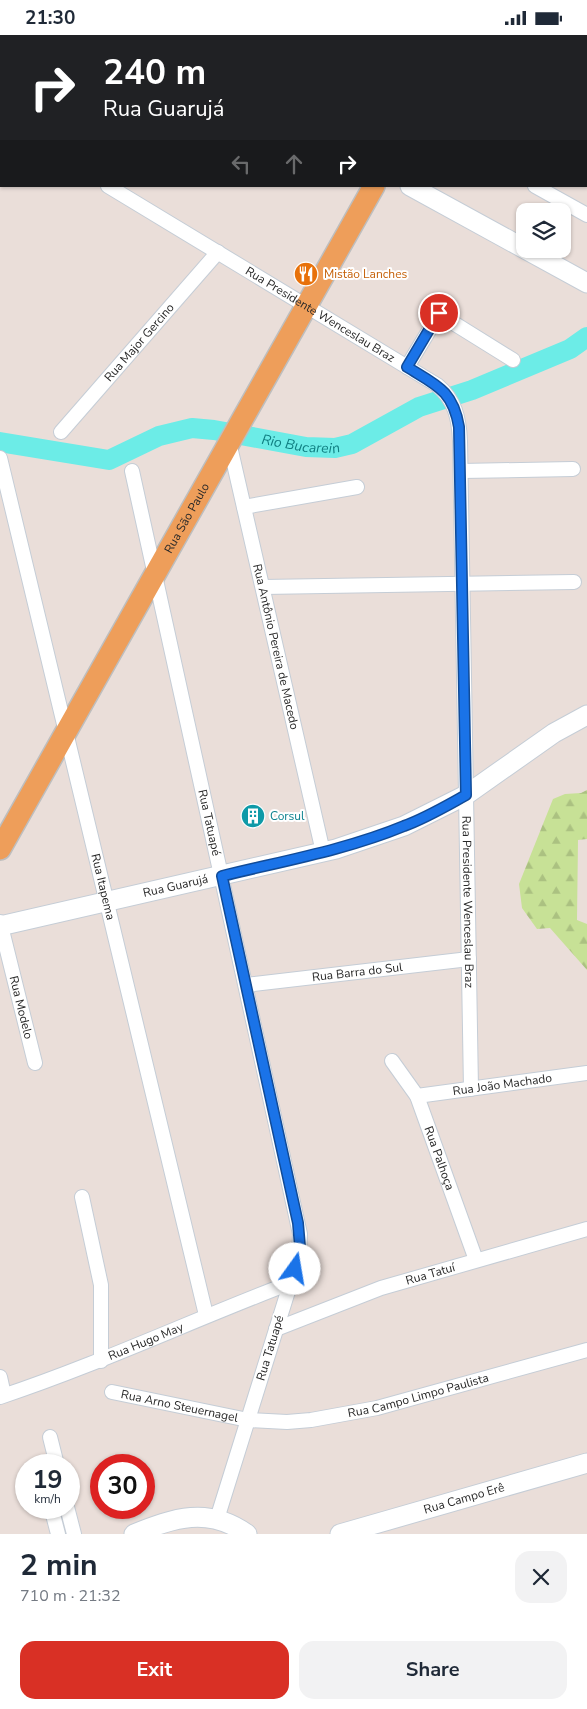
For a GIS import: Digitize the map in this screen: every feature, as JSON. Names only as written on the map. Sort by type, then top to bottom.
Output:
[{"type":"main road","name":"Rua São Paulo","points":[[0,849],[373,187]]},
{"type":"street","name":"Rua Presidente Wenceslau Braz","points":[[110,187],[437,385],[450,398],[459,427],[461,471],[471,1089]]},
{"type":"street","points":[[412,187],[587,283]]},
{"type":"street","points":[[536,187],[587,215]]},
{"type":"street","name":"Rua Major Gercino","points":[[61,432],[218,253]]},
{"type":"street","points":[[407,367],[439,313],[513,360]]},
{"type":"street","name":"Rua Antônio Pereira de Macedo","points":[[233,435],[244,507],[323,852]]},
{"type":"street","name":"Rua Itapema","points":[[0,458],[206,1315]]},
{"type":"street","points":[[461,471],[574,469]]},
{"type":"street","name":"Rua Tatuapé","points":[[132,471],[300,1235],[299,1256],[216,1519]]},
{"type":"street","points":[[244,507],[358,487]]},
{"type":"street","points":[[263,587],[574,582]]},
{"type":"street","name":"Rua Guarujá","points":[[0,925],[323,852],[404,826],[466,795],[554,733],[587,715]]},
{"type":"street","name":"Rua Modelo","points":[[0,925],[35,1063]]},
{"type":"street","name":"Rua Barra do Sul","points":[[246,985],[469,959]]},
{"type":"street","name":"Rua Palhoça","points":[[392,1061],[417,1096],[476,1260]]},
{"type":"street","name":"Rua João Machado","points":[[417,1096],[587,1073]]},
{"type":"street","points":[[82,1197],[102,1285],[100,1361]]},
{"type":"street","name":"Rua Tatuí","points":[[276,1329],[381,1288],[587,1229]]},
{"type":"street","name":"Rua Hugo May","points":[[2,1396],[100,1361],[206,1315],[290,1283]]},
{"type":"street","name":"Rua Campo Limpo Paulista","points":[[248,1420],[287,1422],[378,1408],[587,1350]]},
{"type":"street","points":[[0,1377],[2,1396]]},
{"type":"street","name":"Rua Arno Steuernagel","points":[[112,1391],[248,1420]]},
{"type":"street","points":[[50,1437],[54,1454]]},
{"type":"street","name":"Rua Campo Erê","points":[[340,1534],[587,1463]]},
{"type":"street","points":[[134,1534],[180,1518],[199,1517],[216,1519],[235,1526],[247,1534]]},
{"type":"street","points":[[54,1519],[58,1534]]},
{"type":"street","points":[[71,1519],[74,1534]]},
{"type":"green space","points":[[587,790],[587,839],[578,840],[577,920],[587,924],[587,970],[550,928],[537,929],[522,908],[519,884],[553,799],[565,794],[581,793]]},
{"type":"waterway","name":"Rio Bucarein","points":[[0,442],[109,460],[159,436],[192,428],[214,430],[306,447],[335,448],[352,444],[419,407],[472,390],[570,349],[587,337]]},
{"type":"place","name":"Mistão Lanches","points":[[306,274]]},
{"type":"place","name":"Corsul","points":[[253,816]]},
{"type":"route","points":[[295,1269],[300,1247],[298,1223],[222,876],[336,849],[371,838],[404,826],[466,795],[458,417],[453,403],[442,389],[407,367],[439,313]]}]
